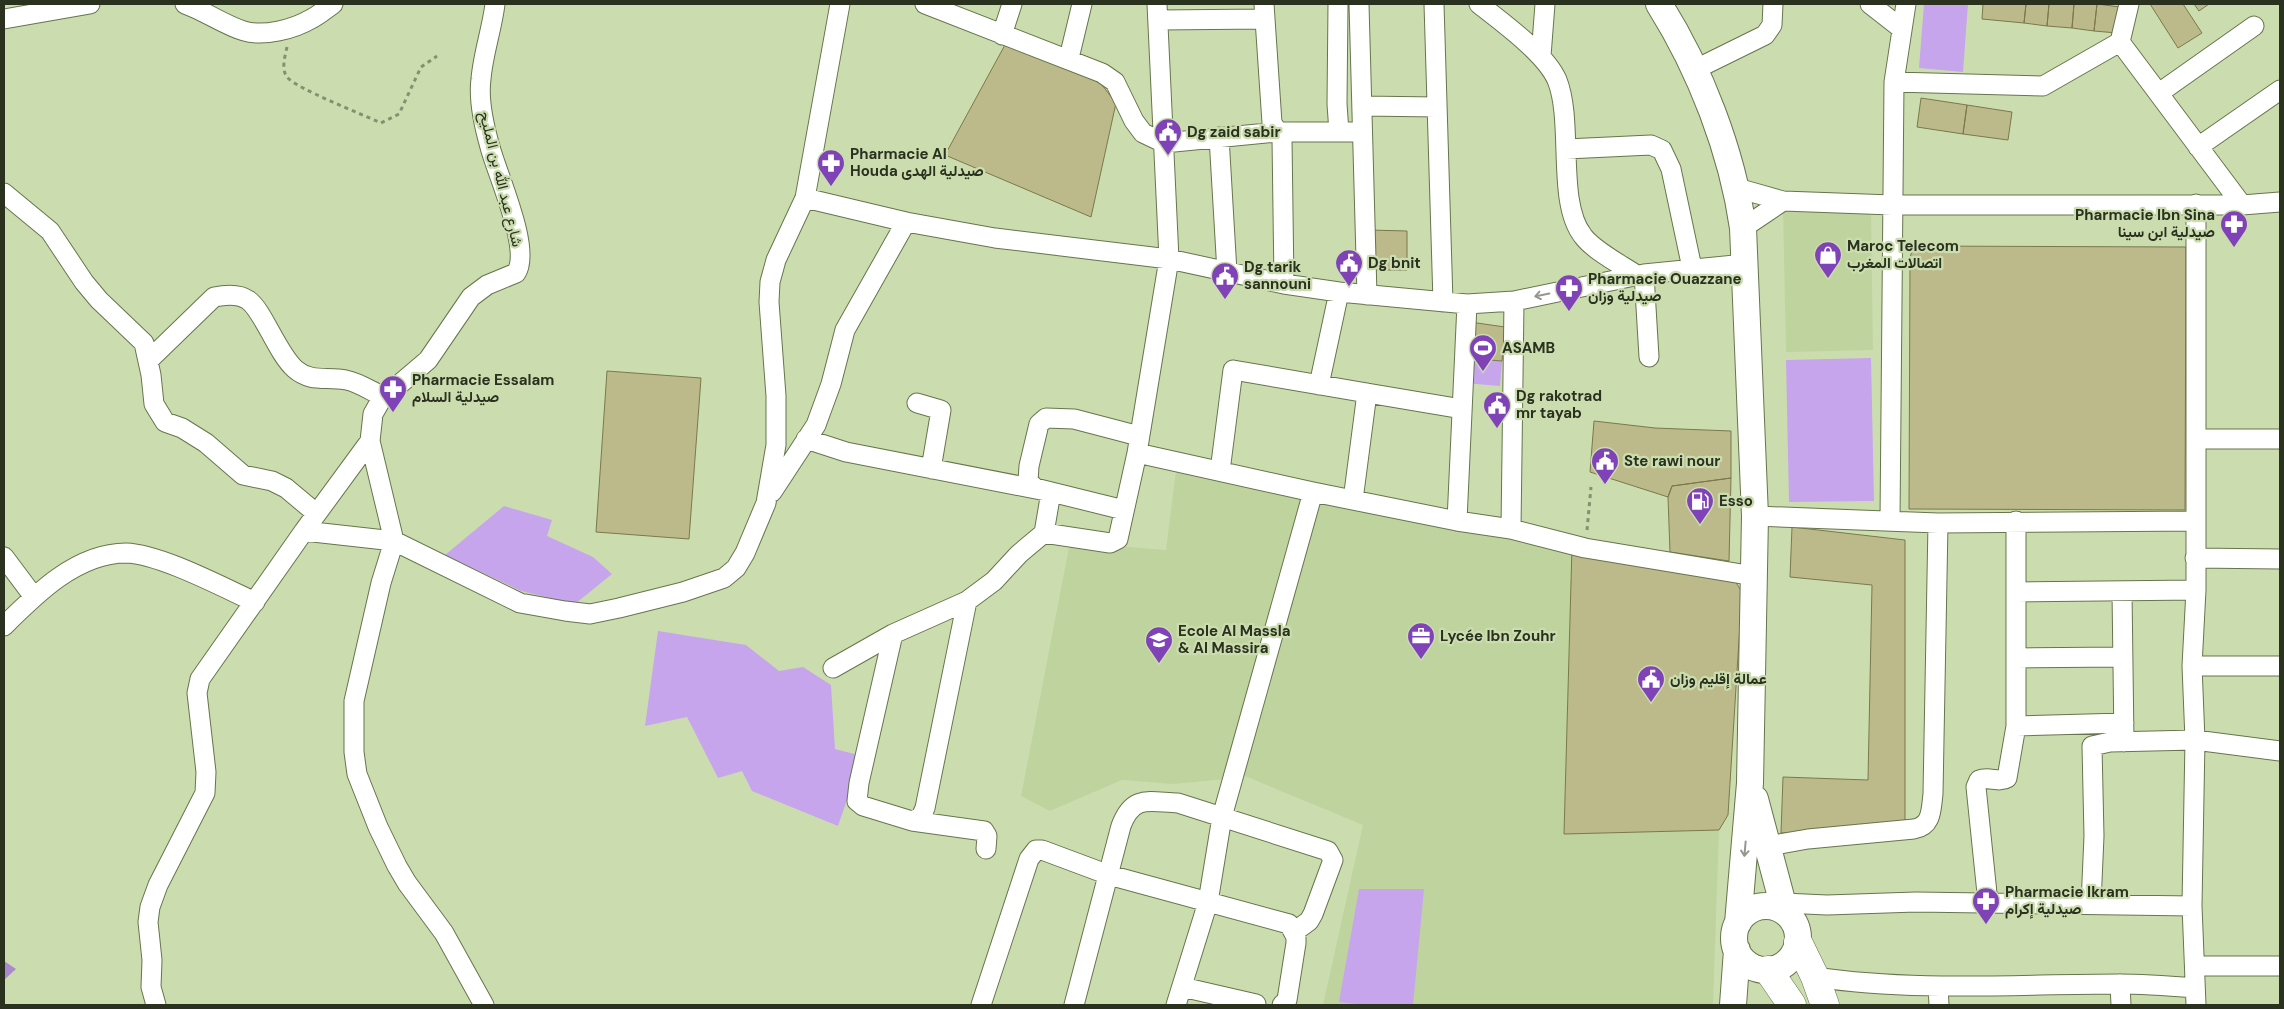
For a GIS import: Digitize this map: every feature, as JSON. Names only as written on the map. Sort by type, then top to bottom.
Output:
[{"type":"main road","points":[[1659,4],[1678,34],[1726,151],[1737,188],[1743,228],[1755,516],[1750,782],[1738,923],[1735,932],[1753,962],[1792,1005]]},
{"type":"main road","points":[[1750,782],[1784,908],[1793,920],[1798,942],[1795,953],[1779,967],[1753,962]]},
{"type":"main road","points":[[1738,923],[1745,914],[1754,909],[1765,906],[1784,908]]},
{"type":"main road","points":[[1798,942],[1815,977],[1825,1005]]},
{"type":"main road","points":[[1733,1005],[1753,962]]},
{"type":"main road","points":[[1748,1005],[1753,962]]},
{"type":"street","points":[[4,19],[90,4]]},
{"type":"street","points":[[185,4],[202,10],[245,31],[262,33],[311,20],[334,4]]},
{"type":"street","name":"شارع عبد الله بن المليح","points":[[370,441],[373,414],[384,397],[428,360],[471,297],[482,288],[516,273],[518,269],[520,255],[516,226],[490,147],[481,102],[480,81],[495,4]]},
{"type":"street","points":[[766,503],[776,445],[776,396],[769,302],[770,282],[776,260],[805,198],[840,4]]},
{"type":"street","points":[[925,4],[1002,35],[1069,58],[1102,73],[1114,82],[1134,121],[1143,133],[1164,143],[1278,132],[1362,132]]},
{"type":"street","points":[[1002,35],[1012,4]]},
{"type":"street","points":[[1069,58],[1082,4]]},
{"type":"street","points":[[1338,4],[1337,104],[1339,132]]},
{"type":"street","points":[[1359,4],[1367,295]]},
{"type":"street","points":[[1434,4],[1442,302]]},
{"type":"street","points":[[1479,4],[1541,56],[1552,70],[1561,93],[1571,202],[1577,226],[1583,236],[1641,275]]},
{"type":"street","points":[[1541,56],[1545,4]]},
{"type":"street","points":[[1694,70],[1765,35],[1772,25],[1773,4]]},
{"type":"street","points":[[1870,4],[1902,29]]},
{"type":"street","points":[[1890,520],[1894,82],[1906,4]]},
{"type":"street","points":[[1894,82],[2043,86],[2120,42],[2129,4]]},
{"type":"street","points":[[1044,533],[1110,543],[1118,539],[1138,444],[1169,259],[1158,12],[1264,11],[1272,123],[1282,138],[1284,284]]},
{"type":"street","points":[[2159,93],[2254,26]]},
{"type":"street","points":[[2120,42],[2242,205]]},
{"type":"street","points":[[2198,147],[2280,90]]},
{"type":"street","points":[[1362,106],[1437,108]]},
{"type":"street","points":[[1219,138],[1227,272]]},
{"type":"street","points":[[1566,149],[1651,145],[1662,150],[1671,169],[1692,268]]},
{"type":"street","points":[[1737,188],[1783,201],[1892,205],[2279,204]]},
{"type":"street","points":[[4,193],[50,231],[89,288],[140,338],[146,348],[149,360],[154,404],[165,422],[182,428],[206,443],[243,475],[272,481],[286,488],[316,513]]},
{"type":"street","points":[[805,198],[906,222],[1049,246],[1169,259],[1284,284],[1339,292],[1467,304],[1514,301],[1641,275],[1692,268],[1745,264]]},
{"type":"street","points":[[1743,228],[1783,201]]},
{"type":"street","points":[[1815,977],[1844,981],[1938,986],[2120,984],[2196,996],[2192,906],[2195,740],[2192,666],[2196,590],[2196,204]]},
{"type":"street","points":[[304,531],[394,541],[520,603],[590,614],[650,601],[707,585],[724,578],[736,568],[745,553],[766,503],[816,425],[825,404],[845,330],[906,222]]},
{"type":"street","points":[[1641,275],[1649,356]]},
{"type":"street","points":[[1319,385],[1339,292]]},
{"type":"street","points":[[149,360],[214,297],[225,294],[248,300],[257,310],[273,340],[295,369],[310,379],[348,380],[384,397]]},
{"type":"street","points":[[1511,529],[1514,301]]},
{"type":"street","points":[[1457,521],[1467,304]]},
{"type":"street","points":[[1220,471],[1233,370],[1462,409]]},
{"type":"street","points":[[1353,500],[1367,393]]},
{"type":"street","points":[[917,403],[941,410],[931,469]]},
{"type":"street","points":[[1124,510],[1031,486],[1027,478],[1039,424],[1043,419],[1052,417],[1074,419],[1138,444],[1220,471],[1313,492],[1457,521],[1511,529],[1585,548],[1754,576]]},
{"type":"street","points":[[806,439],[846,452],[1051,492]]},
{"type":"street","points":[[2196,440],[2280,439]]},
{"type":"street","points":[[156,1005],[151,987],[152,960],[148,922],[150,907],[158,885],[206,793],[206,772],[198,704],[198,686],[204,671],[255,602],[316,513],[370,441]]},
{"type":"street","points":[[370,441],[394,541],[381,583],[354,701],[354,752],[357,774],[378,828],[397,866],[407,883],[444,933],[484,1005]]},
{"type":"street","points":[[833,668],[893,634],[967,601],[994,581],[1019,554],[1044,533],[1051,492]]},
{"type":"street","points":[[1176,1005],[1208,902],[1222,817],[1313,492]]},
{"type":"street","points":[[1755,516],[1938,523],[2196,521]]},
{"type":"street","points":[[1988,903],[1976,787],[1983,778],[2004,780],[2007,778],[2016,726],[2016,521]]},
{"type":"street","points":[[1768,846],[1808,839],[1914,829],[1923,827],[1928,822],[1933,794],[1938,523]]},
{"type":"street","points":[[4,626],[55,580],[79,565],[106,555],[127,553],[157,560],[255,602]]},
{"type":"street","points":[[4,557],[34,598]]},
{"type":"street","points":[[2195,558],[2280,559]]},
{"type":"street","points":[[2017,592],[2196,590]]},
{"type":"street","points":[[2122,592],[2124,742]]},
{"type":"street","points":[[912,821],[920,817],[925,808],[967,601]]},
{"type":"street","points":[[893,634],[859,783],[858,801],[863,806],[912,821],[984,831],[987,836],[986,849]]},
{"type":"street","points":[[2017,658],[2122,657]]},
{"type":"street","points":[[2192,666],[2280,666]]},
{"type":"street","points":[[2016,726],[2124,723]]},
{"type":"street","points":[[2091,904],[2094,836],[2092,746],[2101,743],[2195,740],[2280,751]]},
{"type":"street","points":[[1074,1005],[1125,816],[1128,809],[1135,804],[1178,803],[1328,851],[1333,860],[1313,914],[1309,921],[1294,932]]},
{"type":"street","points":[[981,1005],[1032,854],[1036,850],[1042,850],[1109,875],[1289,924],[1294,932],[1296,942],[1286,1000],[1282,1005]]},
{"type":"street","points":[[1784,908],[1916,902],[2192,906]]},
{"type":"street","points":[[2195,966],[2280,966]]},
{"type":"street","points":[[2120,984],[2121,1005]]},
{"type":"street","points":[[1938,986],[1939,1005]]},
{"type":"street","points":[[1182,987],[1258,1005]]},
{"type":"path","points":[[290,26],[283,67],[287,77],[300,86],[381,122],[399,114],[421,67],[437,56]]},
{"type":"path","points":[[1588,520],[1590,487]]},
{"type":"shaded area","points":[[1924,4],[1968,4],[1963,72],[1919,68]]},
{"type":"shaded area","name":"Maroc Telecom اتصالات المغرب","points":[[1871,206],[1873,350],[1786,352],[1783,208]]},
{"type":"shaded area","name":"ASAMB","points":[[1466,358],[1502,361],[1500,386],[1464,383]]},
{"type":"shaded area","points":[[1871,358],[1874,501],[1789,502],[1786,360]]},
{"type":"shaded area","name":"Lycée Ibn Zouhr","points":[[1177,462],[1572,547],[1564,833],[1719,830],[1713,1005],[1323,1005],[1363,825],[1240,774],[1237,778],[1173,784],[1122,780],[1050,811],[1021,796],[1070,542],[1166,550]]},
{"type":"shaded area","points":[[504,506],[552,520],[547,536],[593,557],[612,574],[575,604],[521,591],[445,555]]},
{"type":"shaded area","points":[[658,631],[746,645],[779,671],[803,667],[831,685],[835,749],[862,756],[838,826],[752,791],[742,771],[718,778],[687,717],[645,726]]},
{"type":"shaded area","points":[[1359,889],[1424,889],[1413,1005],[1364,1005],[1339,1002]]},
{"type":"shaded area","points":[[4,961],[16,969],[4,980]]},
{"type":"building","points":[[1983,4],[2026,4],[2024,23],[1982,19]]},
{"type":"building","points":[[2026,4],[2049,4],[2047,26],[2024,23]]},
{"type":"building","points":[[2049,4],[2074,4],[2072,28],[2047,26]]},
{"type":"building","points":[[2074,4],[2097,4],[2094,31],[2072,28]]},
{"type":"building","points":[[2097,4],[2120,7],[2117,33],[2094,31]]},
{"type":"building","points":[[2150,4],[2183,4],[2202,33],[2178,48]]},
{"type":"building","points":[[2194,4],[2209,4],[2199,11]]},
{"type":"building","points":[[1006,43],[1095,76],[1116,103],[1091,217],[945,155]]},
{"type":"building","points":[[1921,98],[1967,105],[1963,134],[1917,127]]},
{"type":"building","points":[[1967,105],[2012,112],[2008,140],[1963,134]]},
{"type":"building","points":[[1370,230],[1407,231],[1407,270],[1370,270]]},
{"type":"building","points":[[1914,246],[2186,247],[2185,510],[1909,509],[1910,257]]},
{"type":"building","points":[[1470,322],[1505,327],[1502,361],[1466,358]]},
{"type":"building","points":[[607,371],[701,378],[689,539],[596,532]]},
{"type":"building","points":[[1594,421],[1655,428],[1731,431],[1731,478],[1672,486],[1668,497],[1590,472]]},
{"type":"building","name":"Esso","points":[[1731,478],[1729,561],[1670,552],[1668,497],[1672,486]]},
{"type":"building","points":[[1792,527],[1905,540],[1905,827],[1781,833],[1783,777],[1868,780],[1872,585],[1790,577]]},
{"type":"building","name":"عمالة إقليم وزان","points":[[1572,547],[1735,581],[1742,592],[1728,815],[1719,830],[1564,834]]},
{"type":"place","name":"Dg zaid sabir","points":[[1168,156]]},
{"type":"place","name":"Pharmacie Al Houda صيدلية الهدى","points":[[831,187]]},
{"type":"place","name":"Pharmacie Ibn Sina صيدلية ابن سينا","points":[[2234,248]]},
{"type":"place","name":"Maroc Telecom اتصالات المغرب","points":[[1828,279]]},
{"type":"place","name":"Dg bnit","points":[[1349,287]]},
{"type":"place","name":"Dg tarik sannouni","points":[[1225,300]]},
{"type":"place","name":"Pharmacie Ouazzane صيدلية وزان","points":[[1569,312]]},
{"type":"place","name":"ASAMB","points":[[1483,372]]},
{"type":"place","name":"Pharmacie Essalam صيدلية السلام","points":[[393,413]]},
{"type":"place","name":"Dg rakotrad mr tayab","points":[[1497,429]]},
{"type":"place","name":"Ste rawi nour","points":[[1605,485]]},
{"type":"place","name":"Esso","points":[[1700,525]]},
{"type":"place","name":"Lycée Ibn Zouhr","points":[[1421,660]]},
{"type":"place","name":"Ecole Al Massla & Al Massira","points":[[1159,664]]},
{"type":"place","name":"عمالة إقليم وزان","points":[[1651,703]]},
{"type":"place","name":"Pharmacie Ikram صيدلية إكرام","points":[[1986,925]]}]
